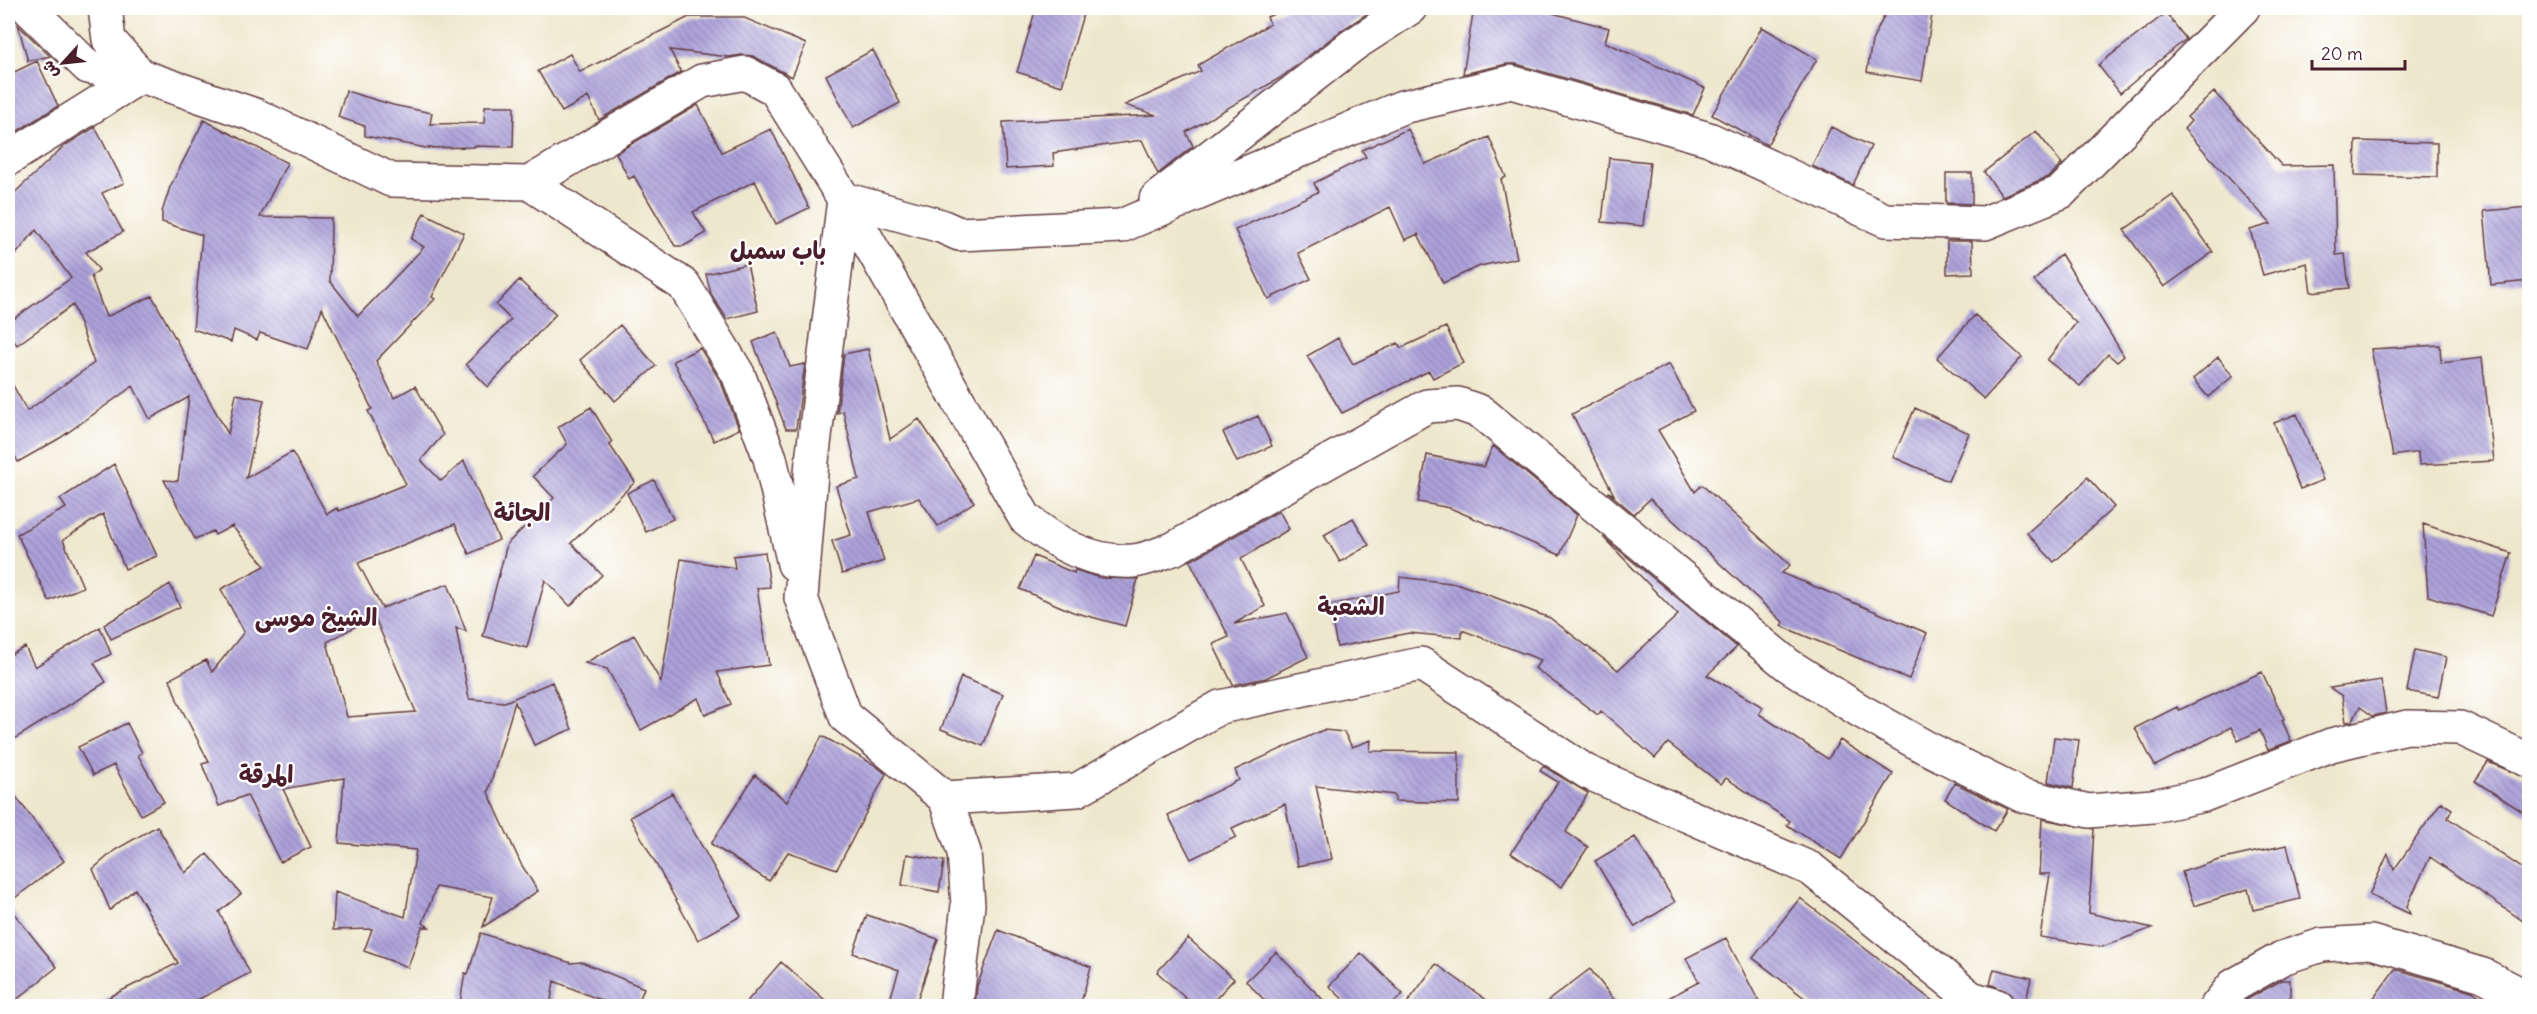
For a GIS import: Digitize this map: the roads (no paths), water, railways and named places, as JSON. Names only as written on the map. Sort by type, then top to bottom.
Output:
[{"type":"street","points":[[28,8],[88,67],[141,76],[255,115],[391,180],[529,183],[702,81],[745,73],[775,89],[844,199],[1024,518],[1048,538],[1098,560],[1135,561],[1173,549],[1427,406],[1458,404],[1481,412],[1788,665],[1916,742],[2021,795],[2089,811],[2153,806],[2204,795],[2331,745],[2407,727],[2460,728],[2529,761]]},
{"type":"street","points":[[105,8],[109,40],[141,76]]},
{"type":"street","points":[[1121,226],[1353,45],[1410,8]]},
{"type":"street","points":[[844,199],[941,225],[959,234],[1121,226],[1402,107],[1511,82],[1709,139],[1885,220],[1985,224],[2061,192],[2243,8]]},
{"type":"street","points":[[8,159],[141,76]]},
{"type":"street","points":[[529,183],[684,285],[738,374],[770,458],[801,598],[846,717],[945,798],[963,852],[968,905],[956,1006]]},
{"type":"street","points":[[801,598],[812,461],[844,199]]},
{"type":"street","points":[[945,798],[1077,790],[1220,707],[1421,664],[1587,772],[1811,869],[1971,998],[1997,1006]]},
{"type":"street","points":[[2217,1006],[2233,986],[2282,958],[2322,945],[2371,942],[2483,975],[2529,999]]},
{"type":"district","name":"باب سمبل","points":[[778,250]]},
{"type":"district","name":"الجائة","points":[[522,512]]},
{"type":"district","name":"الشعبة","points":[[1351,606]]},
{"type":"district","name":"الشيخ موسى","points":[[316,617]]},
{"type":"district","name":"المرقة","points":[[266,774]]}]
